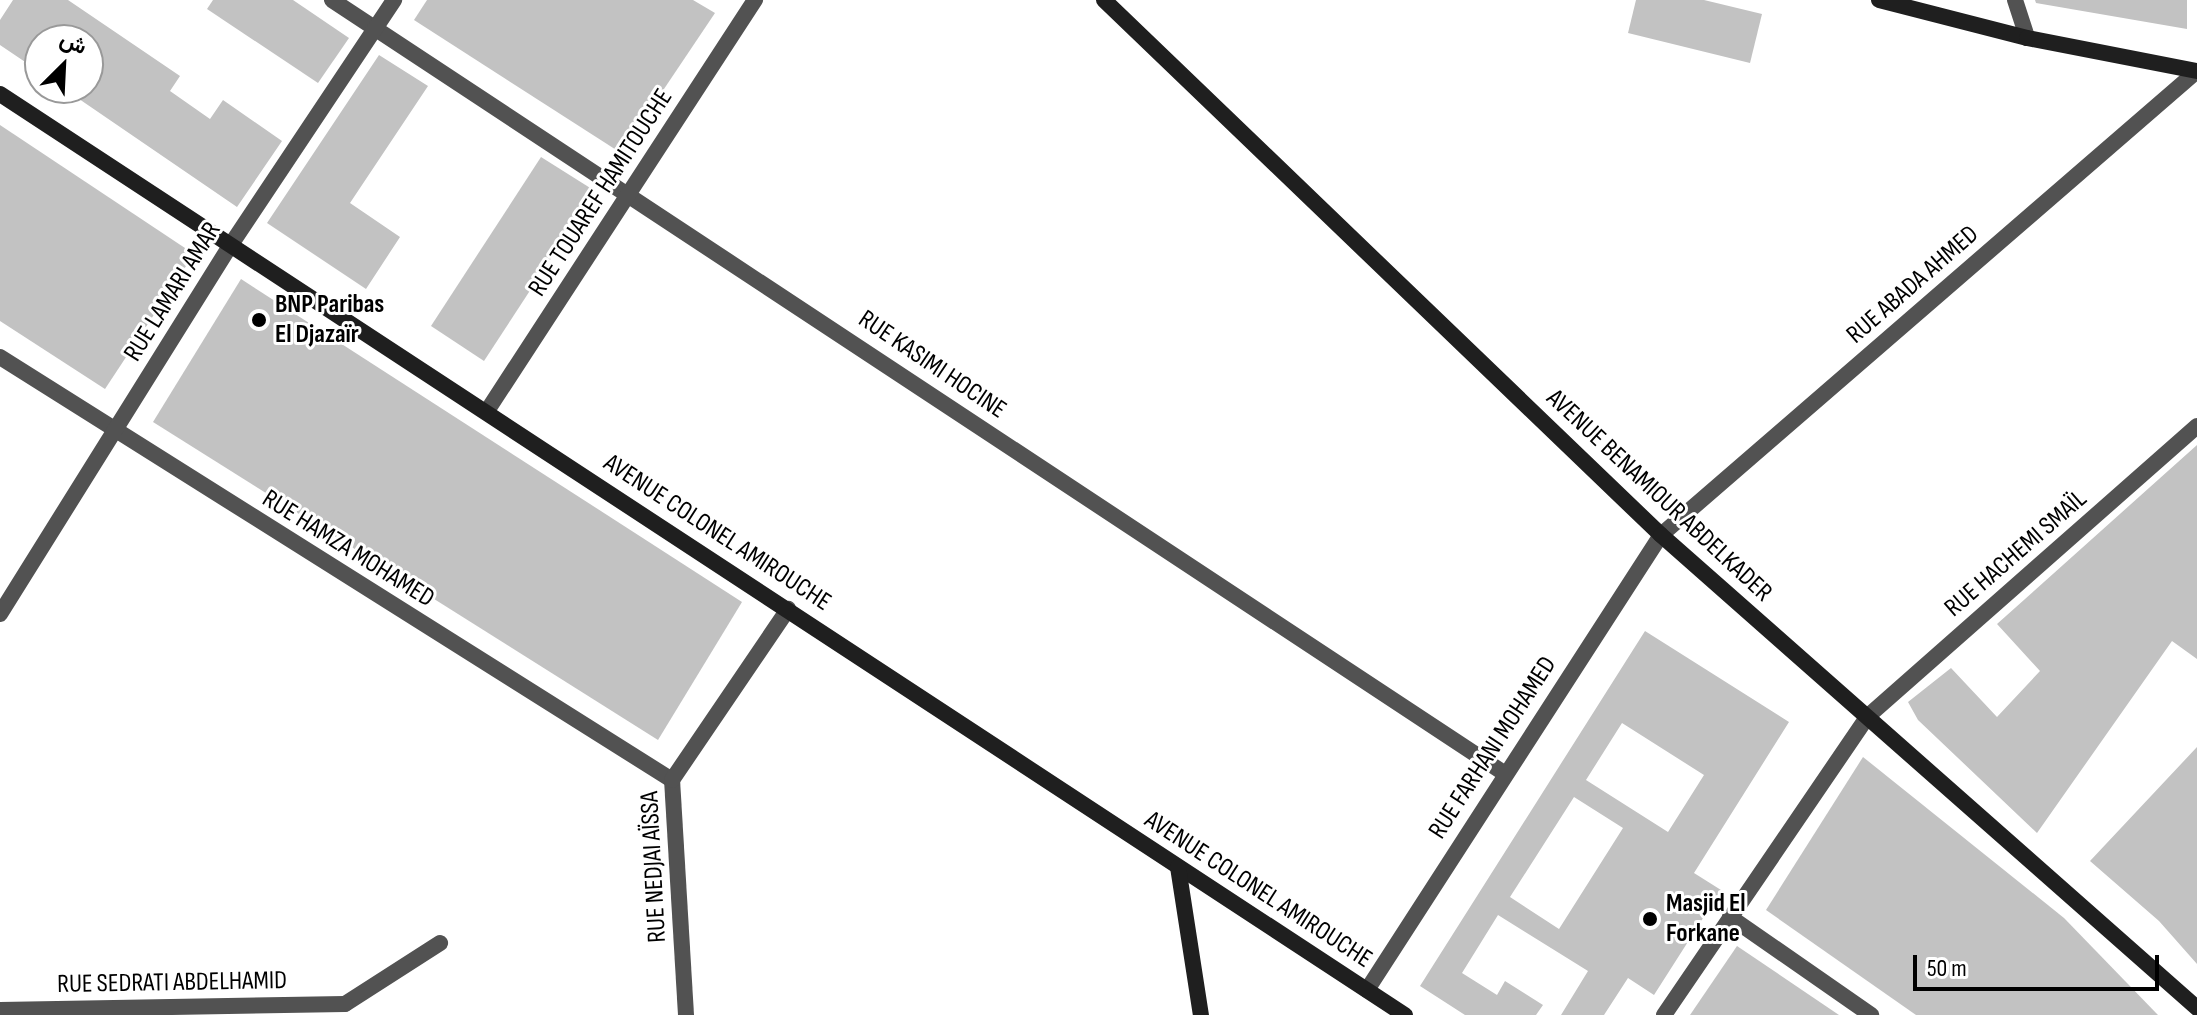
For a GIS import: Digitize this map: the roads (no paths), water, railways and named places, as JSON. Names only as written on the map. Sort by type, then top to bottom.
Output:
[{"type":"main road","name":"AVENUE BENAMIOUR ABDELKADER","points":[[1104,0],[1661,535],[2197,1008]]},
{"type":"main road","points":[[1879,0],[2027,38],[2197,71]]},
{"type":"main road","name":"AVENUE COLONEL AMIROUCHE","points":[[0,94],[1405,1015]]},
{"type":"main road","points":[[1178,867],[1201,1015]]},
{"type":"street","name":"RUE KASIMI HOCINE","points":[[332,0],[1504,773]]},
{"type":"street","name":"RUE LAMARI AMAR","points":[[0,614],[230,246],[394,0]]},
{"type":"street","points":[[2015,0],[2027,38]]},
{"type":"street","name":"RUE TOUAREF HAMITOUCHE","points":[[487,411],[630,194],[750,2]]},
{"type":"street","name":"RUE ABADA AHMED","points":[[1661,535],[2197,71]]},
{"type":"street","name":"RUE HAMZA MOHAMED","points":[[0,357],[672,780]]},
{"type":"street","name":"RUE HACHEMI SMAÏL","points":[[1664,1015],[1867,717],[2197,426]]},
{"type":"street","name":"RUE FARHANI MOHAMED","points":[[1367,990],[1504,773],[1661,535]]},
{"type":"street","name":"RUE NEDJAI AÏSSA","points":[[686,1015],[672,780],[788,609]]},
{"type":"street","points":[[1730,917],[1871,1015]]},
{"type":"street","points":[[350,1009],[440,943]]},
{"type":"street","name":"RUE SEDRATI ABDELHAMID","points":[[0,1010],[350,1009]]},
{"type":"place","name":"BNP Paribas El Djazaïr","points":[[259,320]]},
{"type":"place","name":"Masjid El Forkane","points":[[1650,919]]}]
